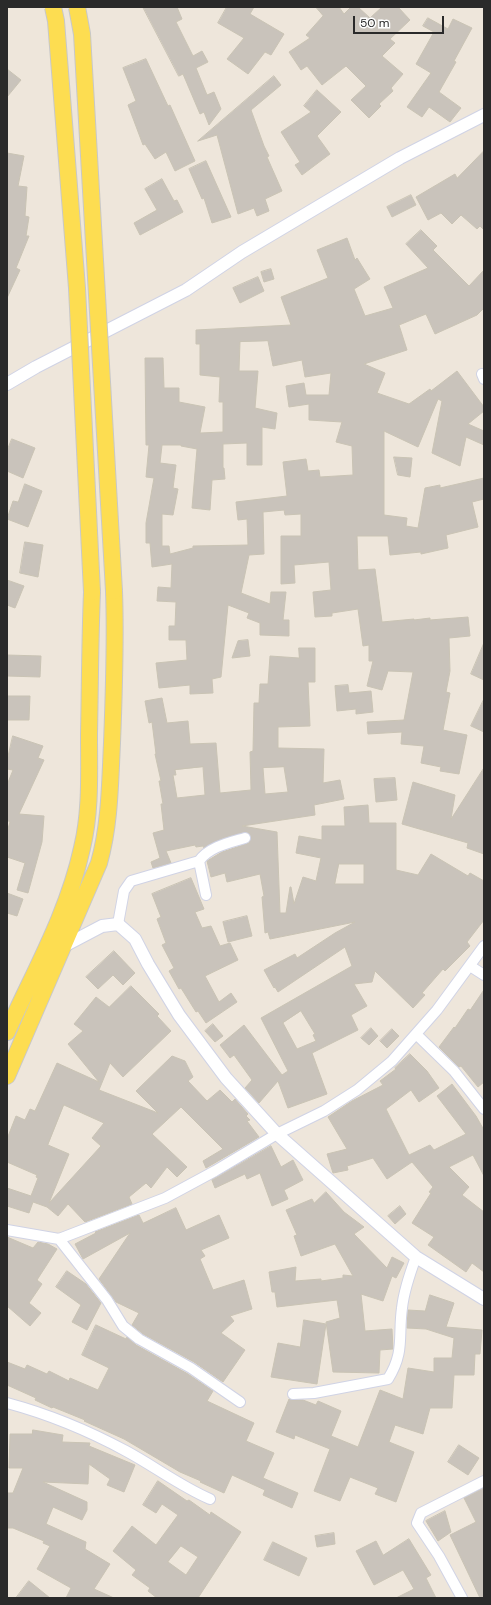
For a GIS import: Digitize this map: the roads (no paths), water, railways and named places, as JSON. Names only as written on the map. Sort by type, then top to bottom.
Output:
[{"type":"main road","points":[[7,1032],[54,933],[74,880],[89,809],[92,592],[77,288],[57,29],[53,7]]},
{"type":"main road","points":[[7,1076],[99,863],[104,844],[109,808],[116,647],[114,591],[82,34],[77,7]]},
{"type":"street","points":[[7,384],[36,367],[186,290],[242,252],[400,158],[484,114]]},
{"type":"street","points":[[118,924],[124,891],[130,881],[199,861],[204,854],[214,848],[245,838]]},
{"type":"street","points":[[199,861],[206,895]]},
{"type":"street","points":[[54,933],[64,946],[102,926],[118,924],[135,938],[148,964],[179,1015],[226,1078],[277,1134],[416,1257],[484,1299]]},
{"type":"street","points":[[7,1230],[59,1239],[165,1198],[215,1171],[277,1134],[324,1111],[357,1090],[392,1061],[437,1010],[484,946]]},
{"type":"street","points":[[470,966],[484,975]]},
{"type":"street","points":[[416,1034],[454,1071],[484,1109]]},
{"type":"street","points":[[59,1239],[107,1300],[123,1326],[139,1339],[191,1368],[240,1402]]},
{"type":"street","points":[[293,1394],[314,1393],[388,1379],[395,1367],[401,1346],[402,1308],[407,1282],[416,1257]]},
{"type":"street","points":[[7,1403],[52,1418],[125,1450],[187,1488],[210,1499]]},
{"type":"street","points":[[462,1598],[439,1556],[417,1523],[421,1513],[484,1481]]}]
